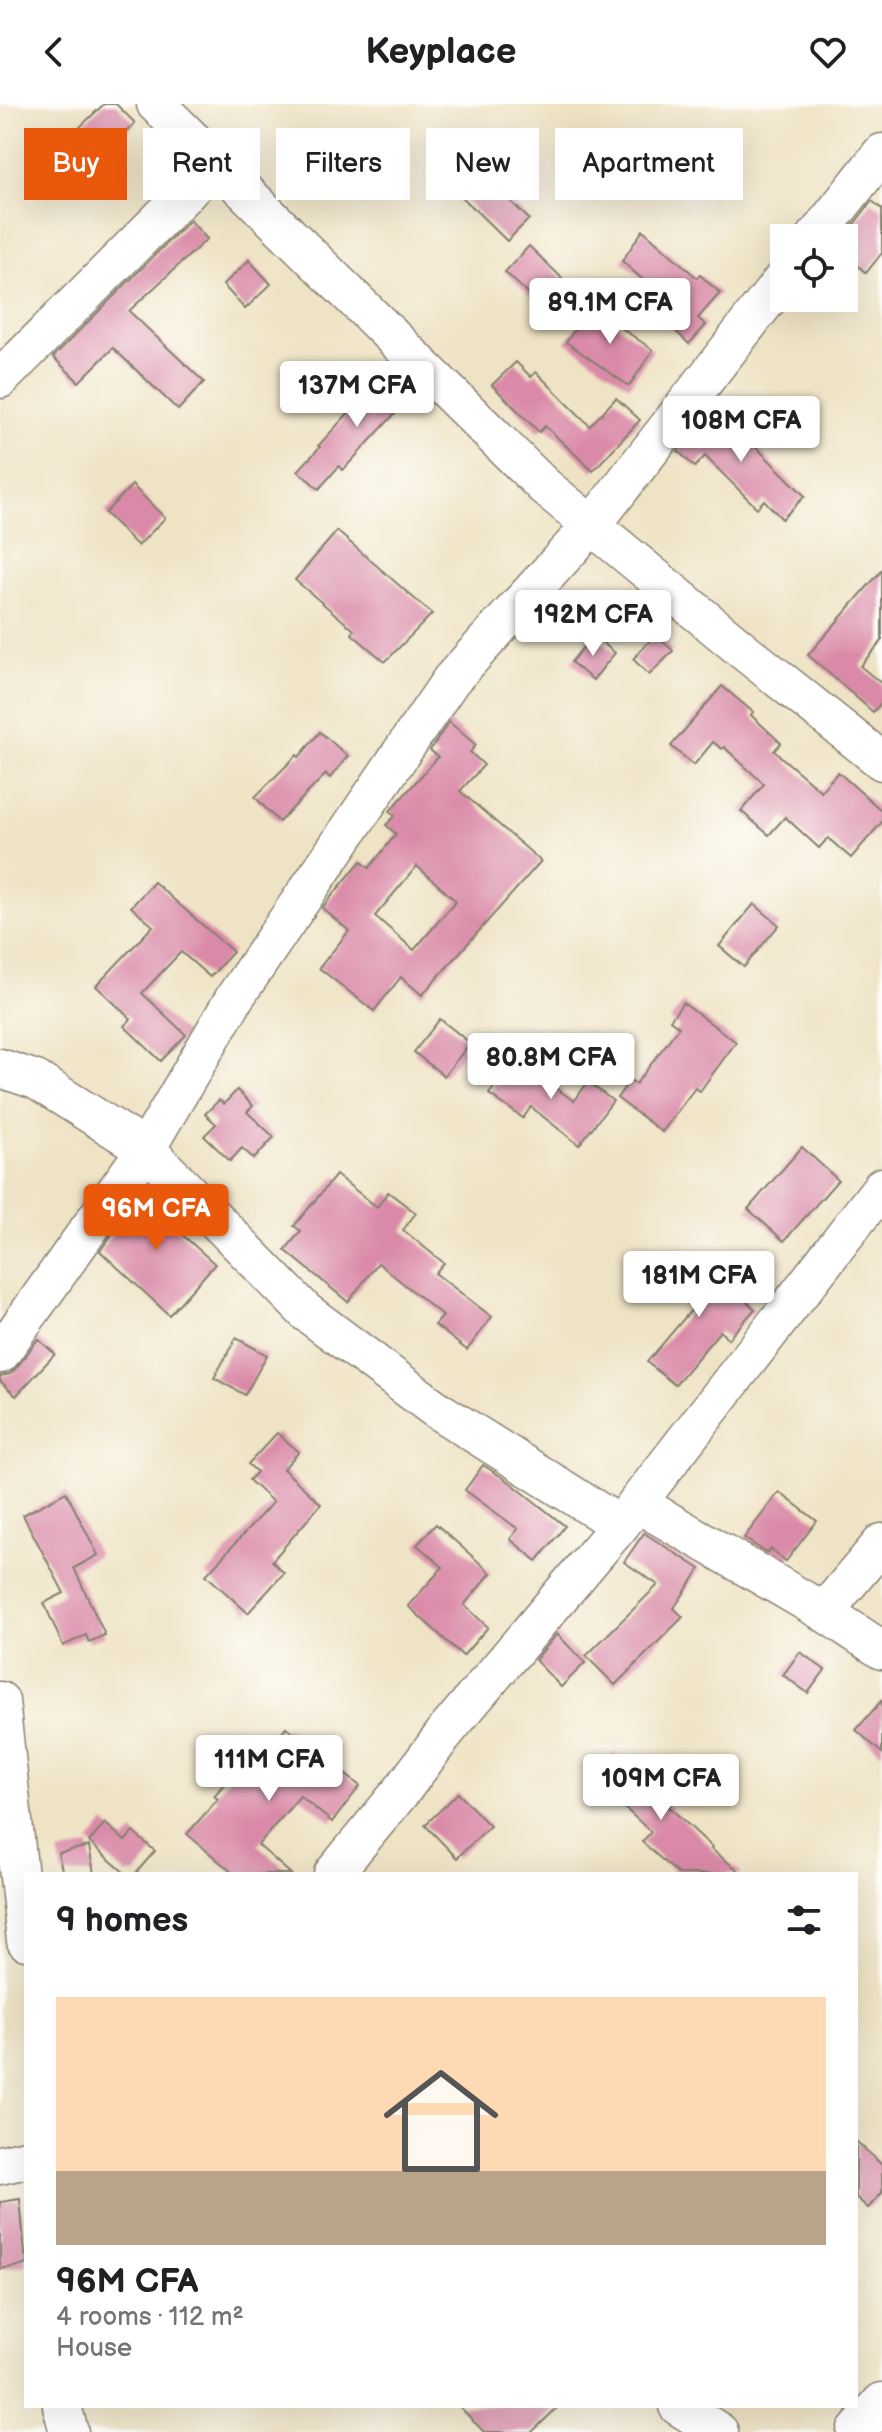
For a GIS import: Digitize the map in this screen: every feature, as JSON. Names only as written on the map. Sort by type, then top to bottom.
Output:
[{"type":"street","points":[[156,104],[180,128]]},
{"type":"street","points":[[829,224],[875,176]]},
{"type":"street","points":[[0,379],[179,200]]},
{"type":"street","points":[[254,200],[544,486],[882,761]]},
{"type":"street","points":[[0,1354],[146,1149],[235,997],[451,680],[592,525],[770,296]]},
{"type":"street","points":[[0,1068],[36,1080],[146,1149],[306,1312],[437,1410],[628,1514],[824,1612],[882,1650]]},
{"type":"street","points":[[335,1872],[447,1730],[628,1514],[882,1187]]},
{"type":"street","points":[[824,1612],[882,1543]]},
{"type":"street","points":[[0,1701],[6,1818],[24,1929]]},
{"type":"street","points":[[0,2165],[24,2159]]},
{"type":"street","points":[[856,2432],[882,2402]]},
{"type":"street","points":[[63,2408],[69,2432]]},
{"type":"street","points":[[681,2408],[719,2432]]},
{"type":"building","points":[[104,104],[116,104],[135,123],[127,131],[127,128],[80,127]]},
{"type":"building","points":[[465,200],[509,200],[529,219],[507,241]]},
{"type":"building","points":[[872,201],[882,209],[882,253],[866,273],[858,266],[858,224],[854,224]]},
{"type":"building","points":[[190,220],[207,239],[129,311],[204,382],[178,410],[113,348],[79,382],[53,357]]},
{"type":"building","points":[[643,230],[697,278],[700,275],[720,293],[698,318],[706,325],[689,344],[662,318],[673,307],[622,261]]},
{"type":"building","points":[[529,246],[562,278],[538,303],[505,272]]},
{"type":"building","points":[[249,260],[271,284],[245,309],[223,285]]},
{"type":"building","points":[[591,307],[653,350],[629,386],[566,342]]},
{"type":"building","points":[[516,362],[531,377],[536,372],[590,426],[616,398],[640,420],[593,471],[545,426],[539,432],[492,385]]},
{"type":"building","points":[[388,370],[413,394],[343,470],[339,466],[319,489],[298,471]]},
{"type":"building","points":[[712,407],[805,496],[782,519],[764,500],[757,508],[705,456],[695,467],[678,451]]},
{"type":"building","points":[[132,485],[165,518],[138,546],[105,513]]},
{"type":"building","points":[[337,531],[432,614],[385,662],[352,634],[354,630],[295,580]]},
{"type":"building","points":[[882,570],[882,641],[860,666],[882,684],[882,702],[873,712],[808,655]]},
{"type":"building","points":[[656,634],[673,651],[649,675],[633,659]]},
{"type":"building","points":[[593,635],[615,653],[593,680],[571,662]]},
{"type":"building","points":[[722,686],[753,712],[751,715],[781,743],[774,751],[821,791],[838,772],[882,811],[882,822],[851,858],[828,838],[819,848],[785,817],[769,835],[741,811],[764,784],[724,747],[722,749],[713,742],[694,765],[671,746]]},
{"type":"building","points":[[449,722],[476,745],[470,752],[484,765],[460,791],[541,861],[422,995],[401,977],[374,1011],[319,968],[349,931],[322,908],[361,861],[369,868],[396,834],[386,825],[395,816],[390,811],[438,757],[430,750]],"holes":[[[417,866],[456,901],[414,950],[375,916]]]},
{"type":"building","points":[[320,732],[348,756],[330,778],[326,774],[279,822],[255,797],[297,755],[299,757]]},
{"type":"building","points":[[154,882],[233,952],[210,977],[181,952],[142,993],[186,1035],[161,1061],[124,1026],[131,1019],[96,986],[153,926],[131,907]]},
{"type":"building","points":[[754,904],[779,925],[744,967],[719,946]]},
{"type":"building","points":[[683,1003],[736,1042],[700,1091],[695,1088],[662,1132],[617,1098],[630,1080],[636,1084],[679,1027],[670,1020]]},
{"type":"building","points":[[440,1019],[470,1043],[444,1076],[414,1052]]},
{"type":"building","points":[[514,1058],[574,1101],[588,1082],[613,1101],[579,1145],[531,1107],[523,1118],[489,1094]]},
{"type":"building","points":[[237,1090],[253,1106],[247,1112],[274,1137],[254,1159],[242,1148],[230,1161],[204,1136],[216,1124],[205,1114],[219,1100],[224,1104]]},
{"type":"building","points":[[802,1147],[838,1180],[784,1241],[748,1209]]},
{"type":"building","points":[[336,1175],[377,1207],[388,1192],[416,1213],[403,1230],[444,1263],[435,1273],[492,1317],[467,1350],[435,1325],[443,1316],[378,1263],[348,1302],[285,1250],[301,1231],[294,1226]]},
{"type":"building","points":[[152,1186],[178,1213],[168,1222],[215,1264],[169,1315],[100,1251],[136,1201]]},
{"type":"building","points":[[695,1255],[755,1309],[728,1339],[720,1331],[675,1385],[647,1362],[693,1308],[668,1286]]},
{"type":"building","points":[[236,1338],[267,1355],[245,1395],[214,1378]]},
{"type":"building","points":[[38,1339],[55,1354],[16,1396],[0,1381],[0,1376],[10,1374]]},
{"type":"building","points":[[277,1433],[299,1452],[283,1469],[321,1504],[272,1561],[284,1573],[248,1613],[206,1575],[273,1502],[249,1480],[257,1472],[248,1464]]},
{"type":"building","points":[[483,1465],[565,1526],[537,1561],[510,1539],[518,1529],[465,1490]]},
{"type":"building","points":[[66,1492],[98,1555],[74,1568],[105,1635],[89,1642],[86,1635],[63,1646],[44,1603],[64,1593],[23,1515]]},
{"type":"building","points":[[779,1492],[817,1521],[786,1561],[771,1549],[767,1553],[744,1538]]},
{"type":"building","points":[[436,1524],[491,1573],[464,1605],[488,1627],[463,1656],[408,1606],[443,1567],[417,1545]]},
{"type":"building","points":[[644,1533],[700,1569],[674,1608],[683,1617],[615,1685],[586,1656],[658,1585],[624,1562]]},
{"type":"building","points":[[557,1634],[585,1663],[561,1687],[535,1660]]},
{"type":"building","points":[[800,1652],[825,1670],[808,1693],[783,1675]]},
{"type":"building","points":[[882,1700],[882,1753],[856,1730]]},
{"type":"building","points":[[286,1727],[360,1786],[332,1822],[300,1796],[258,1845],[289,1872],[232,1872],[187,1834],[218,1799],[214,1796],[238,1767],[247,1775]]},
{"type":"building","points":[[615,1753],[669,1801],[666,1804],[711,1849],[740,1872],[676,1872],[642,1842],[651,1832],[592,1778]]},
{"type":"building","points":[[458,1793],[490,1826],[457,1858],[425,1825]]},
{"type":"building","points":[[105,1823],[125,1841],[133,1832],[155,1851],[137,1872],[124,1872],[89,1842]]},
{"type":"building","points":[[89,1846],[94,1872],[63,1872],[58,1853]]},
{"type":"building","points":[[858,2143],[882,2165],[882,2193],[868,2208],[858,2199]]},
{"type":"building","points":[[20,2199],[24,2265],[0,2269],[0,2202]]},
{"type":"building","points":[[461,2408],[557,2408],[532,2432],[484,2432]]}]
